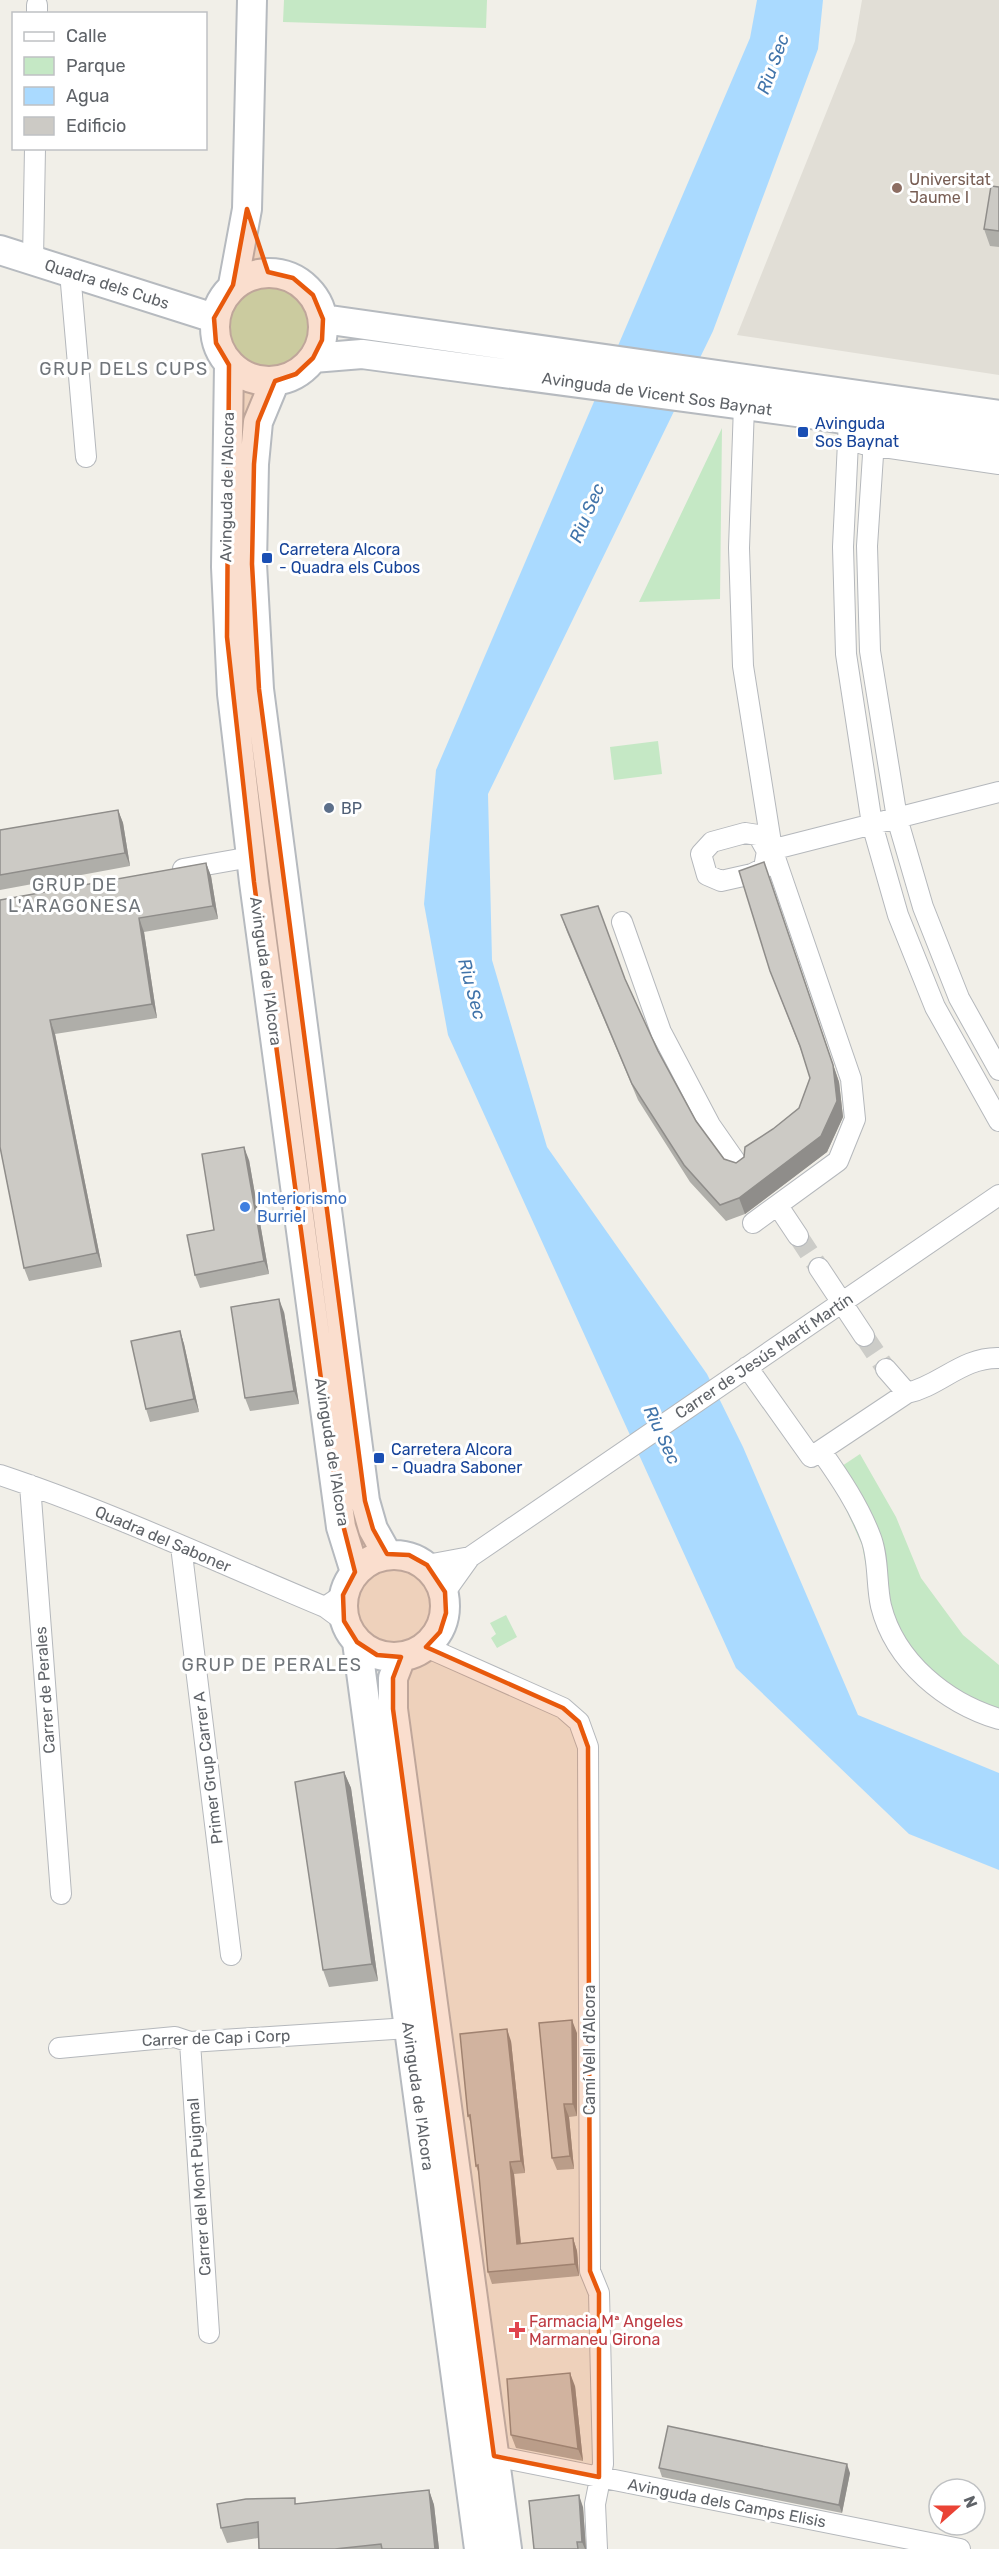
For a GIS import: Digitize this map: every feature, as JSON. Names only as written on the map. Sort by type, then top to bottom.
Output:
[{"type":"main road","points":[[233,285],[250,275],[268,272],[293,278],[313,295],[322,319],[322,340],[313,358],[296,374],[275,381],[250,378],[230,365],[216,343],[214,318],[233,285],[247,209],[252,0]]},
{"type":"main road","points":[[247,209],[255,244],[268,272]]},
{"type":"main road","name":"Quadra dels Cubs","points":[[0,250],[214,318]]},
{"type":"main road","name":"Avinguda de Vicent Sos Baynat","points":[[322,319],[999,415]]},
{"type":"main road","name":"Avinguda de Vicent Sos Baynat","points":[[313,358],[362,354],[744,406],[861,433],[999,443]]},
{"type":"main road","name":"Avinguda de l'Alcora","points":[[230,365],[227,637],[251,857],[341,1527],[345,1607],[409,2028],[479,2549]]},
{"type":"main road","name":"Avinguda de l'Alcora","points":[[275,381],[258,422],[254,464],[252,564],[259,689],[365,1501],[373,1529],[387,1554]]},
{"type":"main road","points":[[387,1554],[409,1555],[428,1565],[445,1592],[446,1612],[440,1632],[413,1652],[377,1655],[345,1607],[369,1560],[387,1554]]},
{"type":"main road","name":"Avinguda de l'Alcora","points":[[413,1652],[393,1678],[393,1708],[507,2549]]},
{"type":"street","points":[[33,260],[35,150]]},
{"type":"street","points":[[70,272],[86,457]]},
{"type":"street","points":[[744,406],[739,548],[744,666],[769,850],[851,1079],[855,1119],[838,1161],[765,1211],[798,1236]]},
{"type":"street","points":[[861,433],[870,651],[897,818],[923,907],[959,998],[999,1070]]},
{"type":"street","points":[[861,433],[843,547],[846,654],[872,824],[898,915],[935,1008],[999,1121]]},
{"type":"street","name":"Avinguda de Vicent Sos Baynat","points":[[861,433],[999,464]]},
{"type":"street","points":[[769,850],[999,792]]},
{"type":"street","points":[[165,873],[251,857]]},
{"type":"street","points":[[622,922],[661,1032],[710,1125],[740,1168]]},
{"type":"street","name":"Carrer de Jesús Martí Martín","points":[[445,1592],[470,1557],[999,1195]]},
{"type":"street","points":[[819,1268],[864,1336]]},
{"type":"street","points":[[816,1454],[907,1393],[922,1390],[957,1368],[999,1358]]},
{"type":"street","points":[[747,1367],[816,1454],[849,1491],[872,1539],[882,1608],[898,1646],[923,1677],[949,1697],[999,1719]]},
{"type":"street","points":[[886,1370],[907,1393]]},
{"type":"street","name":"Quadra del Saboner","points":[[0,1475],[345,1607]]},
{"type":"street","name":"Carrer de Perales","points":[[30,1485],[61,1894]]},
{"type":"street","name":"Primer Grup Carrer A","points":[[181,1546],[231,1954]]},
{"type":"street","name":"Carrer de Jesús Martí Martín","points":[[428,1565],[470,1557]]},
{"type":"street","name":"Camí Vell d'Alcora","points":[[413,1652],[563,1708],[579,1722],[588,1747],[590,2271],[599,2293],[603,2464],[595,2504],[597,2549]]},
{"type":"street","name":"Carrer de Cap i Corp","points":[[59,2048],[175,2037],[190,2042],[409,2028]]},
{"type":"street","name":"Carrer del Mont Puigmal","points":[[190,2042],[209,2333]]},
{"type":"street","name":"Avinguda dels Camps Elisis","points":[[494,2456],[960,2549]]},
{"type":"highlighted area","points":[[247,209],[268,272],[293,278],[313,295],[323,319],[322,340],[313,358],[296,374],[275,381],[258,422],[254,464],[252,564],[259,689],[365,1501],[373,1529],[387,1554],[409,1555],[427,1565],[445,1592],[446,1613],[440,1632],[426,1647],[563,1708],[579,1722],[588,1747],[590,2271],[599,2293],[599,2477],[494,2456],[393,1709],[393,1678],[401,1657],[377,1655],[357,1642],[344,1621],[343,1595],[355,1572],[338,1505],[254,882],[227,637],[229,365],[216,343],[214,318],[233,285]]},
{"type":"shaded area","name":"Universitat Jaume I","points":[[862,0],[999,0],[999,375],[737,335],[855,41]]},
{"type":"green space","points":[[284,0],[487,0],[486,28],[283,22]]},
{"type":"green space","points":[[269,287],[285,290],[298,299],[307,312],[310,328],[307,344],[298,357],[285,366],[269,369],[253,366],[240,357],[231,344],[228,328],[231,312],[240,299],[253,290]]},
{"type":"green space","points":[[722,428],[720,599],[639,602]]},
{"type":"green space","points":[[658,741],[662,774],[614,780],[610,747]]},
{"type":"green space","points":[[860,1454],[896,1517],[921,1578],[963,1635],[999,1665],[999,1728],[947,1705],[874,1610],[862,1545],[840,1496],[827,1476]]},
{"type":"green space","points":[[506,1615],[517,1637],[497,1648],[491,1638],[496,1634],[490,1623]]},
{"type":"water","name":"Riu Sec","points":[[757,0],[823,0],[818,49],[713,331],[488,794],[492,960],[547,1147],[707,1374],[743,1447],[858,1715],[999,1773],[999,1870],[909,1834],[736,1668],[448,1035],[424,904],[436,770],[750,38]]},
{"type":"building","points":[[991,186],[999,187],[999,231],[984,229]]},
{"type":"building","points":[[118,810],[125,853],[0,875],[0,830]]},
{"type":"building","points":[[764,862],[833,1065],[837,1101],[821,1136],[739,1198],[720,1205],[684,1165],[632,1084],[561,915],[598,906],[625,979],[658,1051],[696,1121],[724,1159],[736,1163],[744,1157],[745,1147],[773,1129],[799,1108],[810,1078],[800,1046],[770,971],[739,871]]},
{"type":"building","points":[[206,863],[213,906],[139,918],[152,1004],[50,1020],[97,1253],[24,1268],[0,1147],[0,900]]},
{"type":"building","points":[[244,1147],[264,1261],[195,1275],[187,1235],[214,1230],[202,1154]]},
{"type":"building","points":[[279,1299],[294,1391],[245,1398],[231,1307]]},
{"type":"building","points":[[180,1331],[194,1399],[146,1409],[131,1341]]},
{"type":"building","points":[[344,1772],[372,1964],[323,1970],[295,1782]]},
{"type":"building","points":[[572,2020],[573,2104],[564,2104],[570,2156],[552,2158],[539,2023]]},
{"type":"building","points":[[507,2029],[521,2161],[510,2162],[517,2244],[573,2238],[575,2264],[488,2272],[478,2165],[476,2166],[470,2115],[468,2116],[460,2034]]},
{"type":"building","points":[[570,2373],[578,2449],[511,2435],[507,2379]]},
{"type":"building","points":[[668,2426],[847,2464],[839,2505],[659,2468]]},
{"type":"building","points":[[429,2490],[435,2549],[382,2549],[381,2544],[335,2549],[259,2549],[258,2522],[221,2528],[217,2504],[246,2499],[295,2498],[295,2504]]},
{"type":"building","points":[[579,2495],[582,2542],[577,2542],[578,2549],[534,2549],[529,2501]]},
{"type":"tunnel","points":[[798,1236],[819,1268]]},
{"type":"tunnel","points":[[864,1336],[886,1369]]},
{"type":"place","name":"Universitat Jaume I","points":[[897,188]]},
{"type":"place","name":"Avinguda Sos Baynat","points":[[803,432]]},
{"type":"place","name":"Carretera Alcora - Quadra els Cubos","points":[[267,558]]},
{"type":"place","name":"BP","points":[[329,808]]},
{"type":"place","name":"Interiorismo Burriel","points":[[245,1207]]},
{"type":"place","name":"Carretera Alcora - Quadra Saboner","points":[[379,1458]]},
{"type":"place","name":"Farmacia Mª Angeles Marmaneu Girona","points":[[517,2330]]},
{"type":"district","name":"GRUP DELS CUPS","points":[[124,369]]},
{"type":"district","name":"GRUP DE L'ARAGONESA","points":[[75,895]]},
{"type":"district","name":"GRUP DE PERALES","points":[[272,1665]]}]
